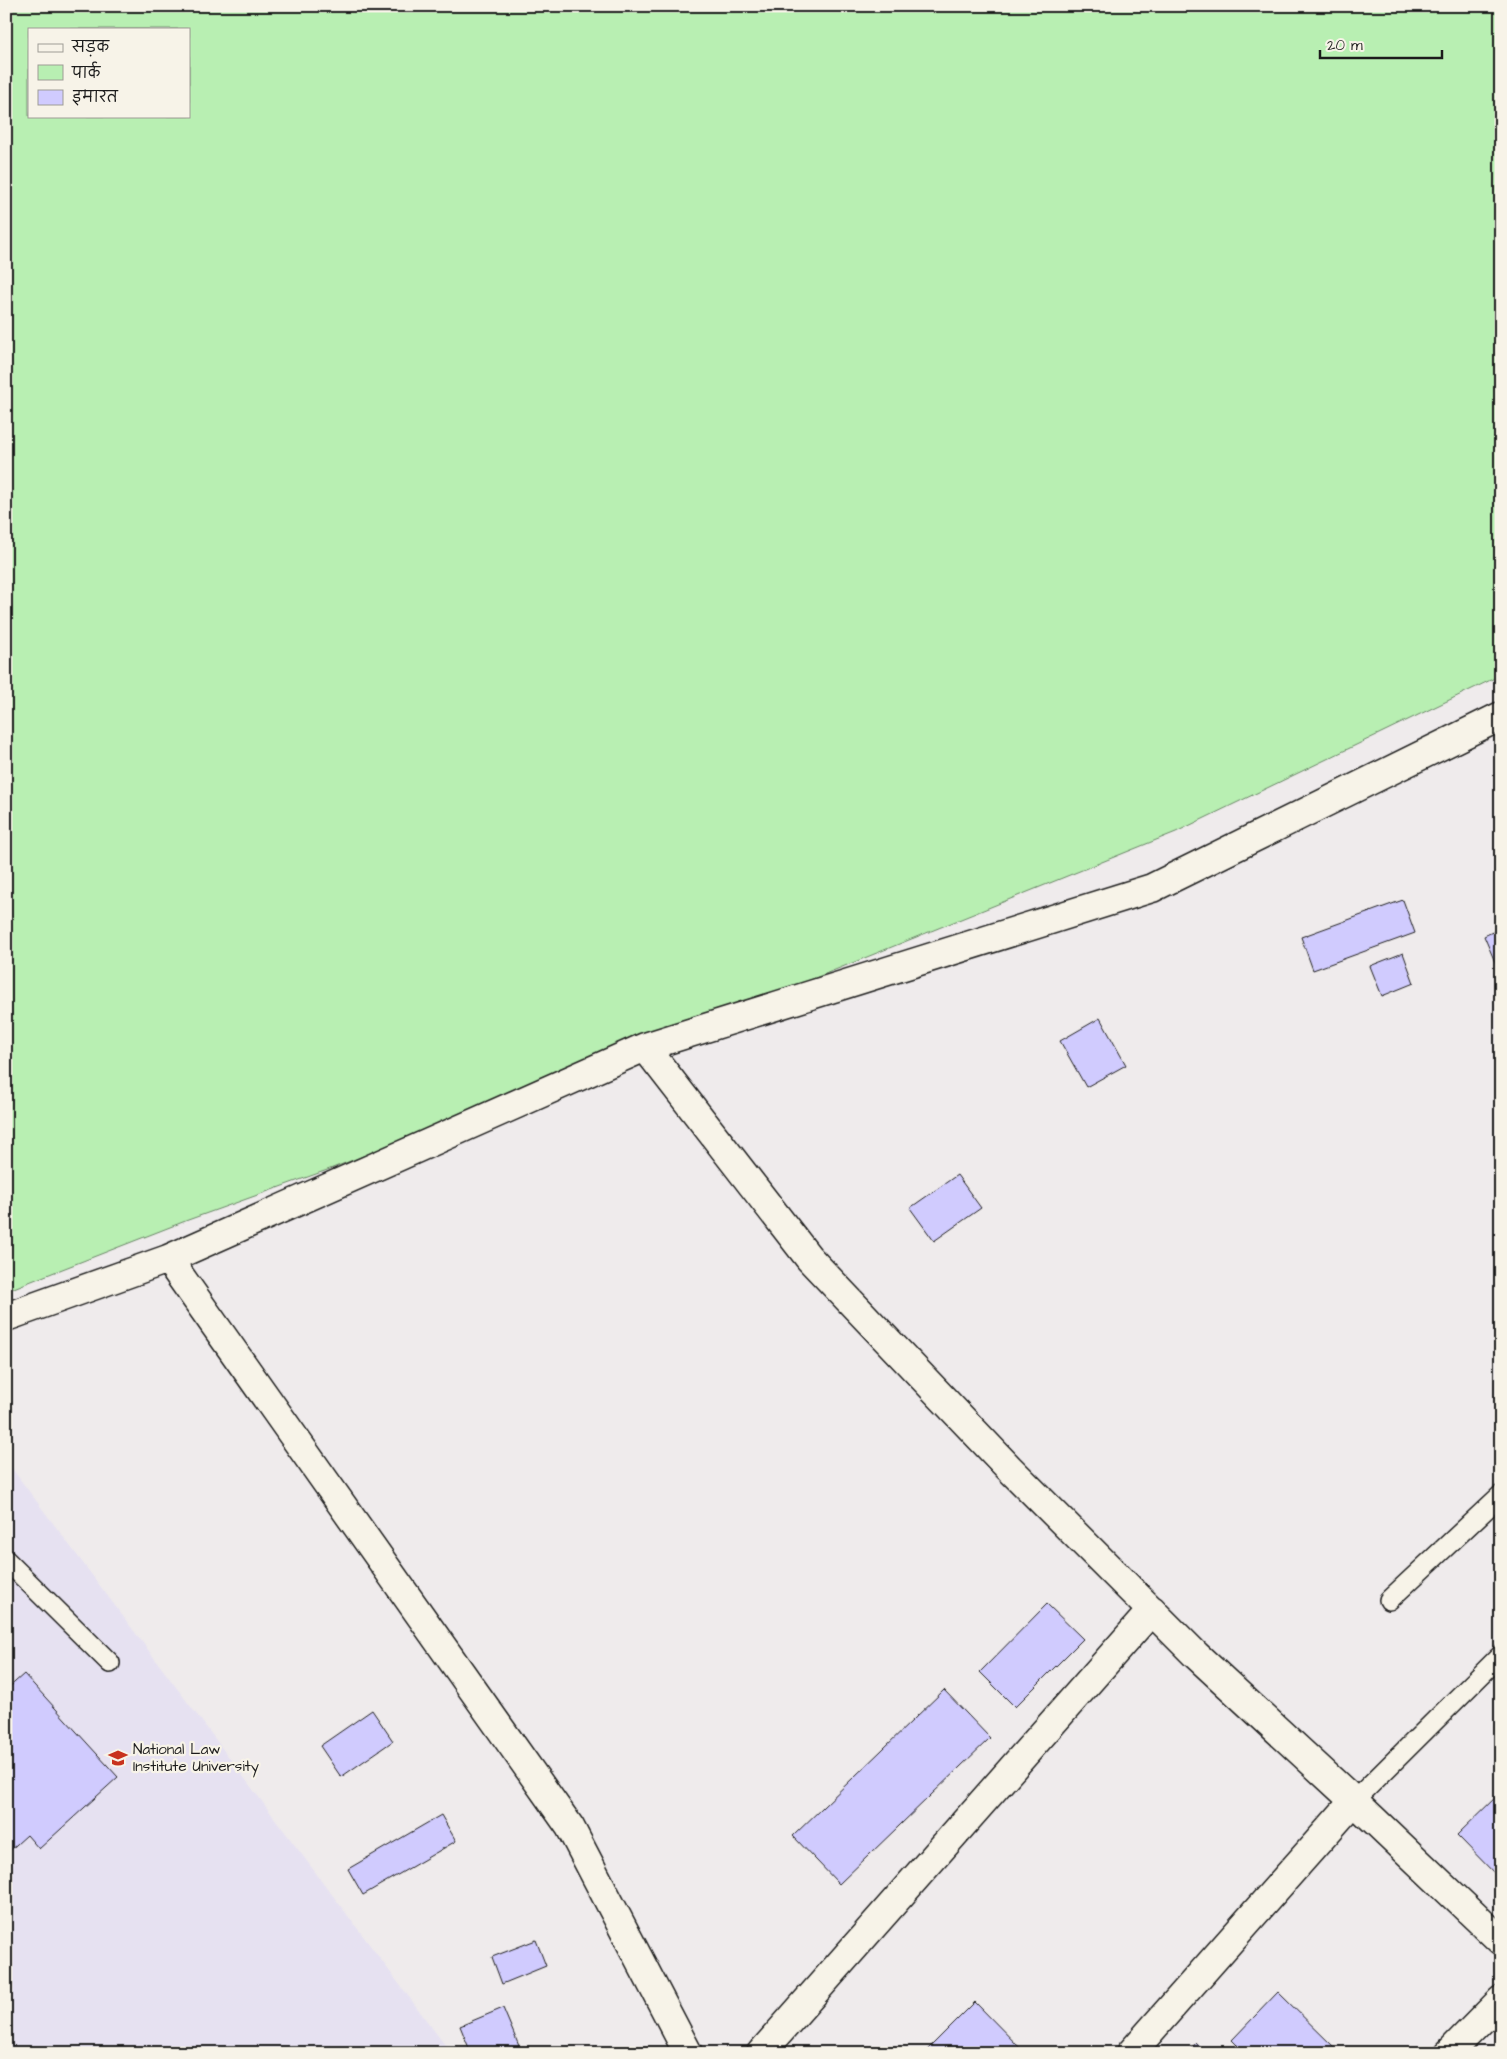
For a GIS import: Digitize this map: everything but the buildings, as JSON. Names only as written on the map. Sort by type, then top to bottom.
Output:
[{"type":"street","points":[[6,1317],[168,1258],[645,1047],[1152,888],[1501,716]]},
{"type":"street","points":[[645,1047],[809,1258],[1009,1468],[1196,1655],[1354,1801],[1501,1941]]},
{"type":"street","points":[[168,1258],[570,1826],[688,2053]]},
{"type":"street","points":[[761,2053],[1152,1610]]},
{"type":"street","points":[[1131,2053],[1354,1801]]},
{"type":"street","points":[[1449,2053],[1501,2000]]},
{"type":"lane","points":[[1389,1600],[1501,1495]]},
{"type":"lane","points":[[6,1560],[110,1663]]},
{"type":"lane","points":[[1354,1801],[1501,1655]]},
{"type":"shaded area","name":"National Law Institute University","points":[[7,1462],[451,2053],[6,2053]]},
{"type":"green space","points":[[6,6],[1501,6],[1501,675],[1176,832],[773,995],[330,1169],[188,1220],[6,1291]]},
{"type":"place","name":"National Law Institute University","points":[[118,1758]]}]
